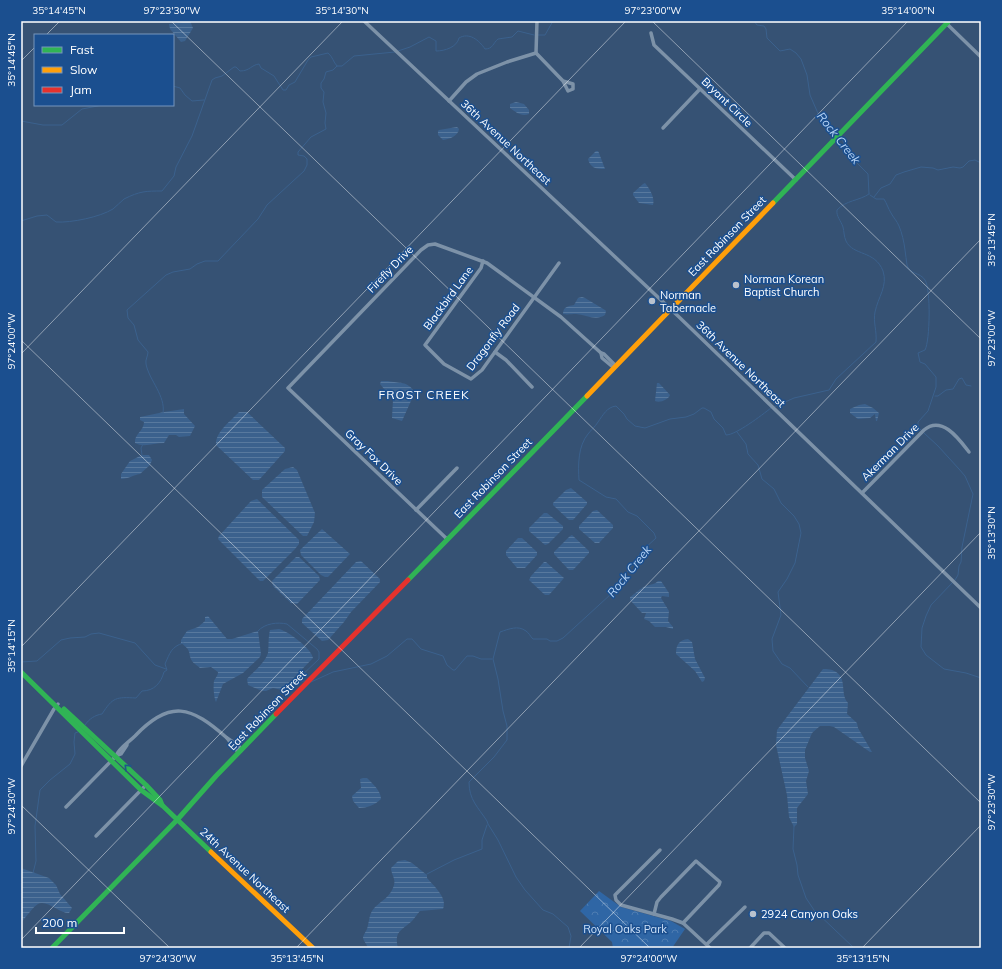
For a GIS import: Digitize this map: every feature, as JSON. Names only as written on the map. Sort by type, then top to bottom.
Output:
[{"type":"street","name":"36th Avenue Northeast","points":[[364,21],[670,309],[981,608]]},
{"type":"street","points":[[368,24],[371,21]]},
{"type":"street","points":[[538,21],[536,53],[563,81]]},
{"type":"street","points":[[948,22],[981,56]]},
{"type":"street","name":"East Robinson Street","points":[[52,948],[948,22]]},
{"type":"street","name":"Bryant Circle","points":[[651,33],[654,45],[796,180]]},
{"type":"street","points":[[449,101],[466,82],[477,74],[507,62],[536,53]]},
{"type":"street","points":[[663,128],[700,89]]},
{"type":"street","name":"Firefly Drive","points":[[288,388],[424,247],[432,244],[483,261],[565,320],[601,354],[602,358],[615,367]]},
{"type":"street","name":"Blackbird Lane","points":[[426,345],[481,268],[483,261]]},
{"type":"street","name":"Dragonfly Road","points":[[426,345],[444,364],[472,379],[479,374],[559,263]]},
{"type":"street","points":[[495,352],[506,360],[532,387]]},
{"type":"street","name":"Gray Fox Drive","points":[[288,388],[447,539]]},
{"type":"street","name":"Akerman Drive","points":[[862,493],[924,430],[931,425],[937,425],[951,432],[969,452]]},
{"type":"street","points":[[416,510],[457,468]]},
{"type":"street","name":"24th Avenue Northeast","points":[[22,673],[116,756],[146,785],[160,800],[163,806]]},
{"type":"street","points":[[21,766],[57,705]]},
{"type":"street","name":"24th Avenue Northeast","points":[[57,705],[141,790],[163,806],[313,948]]},
{"type":"street","points":[[66,807],[116,756],[121,754],[127,744],[145,726],[154,719],[166,713],[178,710],[191,713],[206,720],[239,746],[241,751]]},
{"type":"street","points":[[96,836],[146,785]]},
{"type":"street","points":[[660,850],[615,895],[616,900],[621,905],[682,923],[710,948]]},
{"type":"street","points":[[654,914],[657,902],[696,861],[720,882],[719,885],[682,923]]},
{"type":"street","points":[[707,944],[745,907]]},
{"type":"street","points":[[750,948],[764,933],[769,933],[785,948]]},
{"type":"green space","name":"Royal Oaks Park","points":[[599,891],[621,907],[671,921],[685,929],[672,948],[613,948],[612,942],[580,911]]},
{"type":"shaded area","points":[[190,21],[193,28],[185,41],[181,42],[170,29],[169,24]]},
{"type":"shaded area","points":[[516,102],[524,104],[529,110],[529,114],[521,114],[510,108],[510,104]]},
{"type":"shaded area","points":[[457,127],[459,129],[458,131],[451,138],[443,140],[438,135],[439,130]]},
{"type":"shaded area","points":[[596,151],[599,153],[605,169],[594,167],[589,162],[588,159]]},
{"type":"shaded area","points":[[645,183],[652,194],[653,205],[639,203],[633,195],[633,193]]},
{"type":"shaded area","points":[[582,297],[605,310],[605,315],[595,318],[576,314],[563,314],[565,308],[574,305],[578,298]]},
{"type":"shaded area","points":[[381,381],[406,384],[415,392],[402,421],[392,418],[393,400],[380,384]]},
{"type":"shaded area","points":[[657,383],[659,383],[670,395],[664,401],[655,401]]},
{"type":"shaded area","points":[[865,404],[879,413],[877,421],[875,414],[870,418],[858,419],[850,413],[850,409]]},
{"type":"shaded area","points":[[184,409],[184,414],[195,426],[190,436],[179,437],[176,435],[169,435],[164,443],[145,445],[135,443],[136,437],[144,425],[144,422],[140,420],[140,417]]},
{"type":"shaded area","points":[[239,412],[247,412],[285,448],[285,451],[259,480],[253,480],[216,445],[216,440],[221,431]]},
{"type":"shaded area","points":[[142,455],[149,455],[152,460],[150,465],[140,474],[121,479],[121,474],[130,461]]},
{"type":"shaded area","points":[[293,467],[297,470],[315,513],[314,522],[307,536],[303,536],[262,497],[262,490],[285,469]]},
{"type":"shaded area","points":[[571,488],[587,502],[587,504],[573,520],[569,520],[553,505],[553,503],[566,490]]},
{"type":"shaded area","points":[[257,499],[299,540],[299,544],[295,549],[263,581],[260,581],[218,539],[219,536],[251,501]]},
{"type":"shaded area","points":[[597,510],[613,525],[613,528],[599,543],[595,543],[579,529],[579,526],[593,511]]},
{"type":"shaded area","points":[[544,513],[547,513],[563,526],[563,529],[548,544],[545,545],[529,531],[529,528]]},
{"type":"shaded area","points":[[322,529],[350,554],[328,577],[321,575],[301,555],[300,550]]},
{"type":"shaded area","points":[[572,535],[589,551],[589,553],[573,570],[569,570],[554,554],[554,552]]},
{"type":"shaded area","points":[[518,538],[522,538],[537,552],[537,555],[525,568],[517,568],[506,555],[506,551]]},
{"type":"shaded area","points":[[296,557],[299,557],[319,576],[320,580],[297,604],[291,603],[273,586],[272,581]]},
{"type":"shaded area","points":[[361,561],[380,579],[380,582],[351,612],[328,640],[322,641],[302,623],[302,619],[356,562]]},
{"type":"shaded area","points":[[544,562],[546,562],[564,578],[549,595],[545,595],[529,580]]},
{"type":"shaded area","points":[[661,581],[669,593],[669,597],[662,596],[661,598],[669,611],[668,621],[673,629],[666,627],[655,627],[649,621],[644,619],[646,613],[642,613],[630,600],[630,597],[642,588]]},
{"type":"shaded area","points":[[208,616],[227,639],[232,639],[258,631],[261,654],[260,657],[243,673],[223,684],[216,702],[214,695],[214,681],[218,675],[218,672],[211,667],[200,668],[193,662],[188,650],[181,643],[181,640],[187,631],[198,627],[205,621],[205,617]]},
{"type":"shaded area","points":[[279,629],[288,633],[299,641],[309,650],[313,658],[282,690],[273,688],[262,691],[248,685],[247,679],[262,664],[268,653],[270,630]]},
{"type":"shaded area","points":[[688,639],[692,642],[695,659],[705,678],[702,682],[695,671],[676,654],[677,648],[682,640]]},
{"type":"shaded area","points":[[823,669],[832,670],[840,676],[845,699],[848,703],[847,714],[857,723],[858,728],[872,752],[834,727],[820,726],[812,733],[805,750],[805,758],[809,771],[806,781],[808,794],[797,808],[797,824],[794,827],[789,817],[787,795],[776,745],[777,730]]},
{"type":"shaded area","points":[[367,778],[374,785],[380,793],[381,799],[371,806],[359,808],[353,801],[352,796],[361,788],[360,779]]},
{"type":"shaded area","points":[[405,860],[412,863],[427,875],[427,878],[442,896],[444,901],[443,909],[420,911],[412,921],[399,932],[397,938],[398,948],[368,948],[363,937],[367,929],[371,913],[390,894],[392,890],[394,881],[391,868],[398,861]]},
{"type":"shaded area","points":[[21,868],[49,878],[56,885],[60,894],[72,908],[69,913],[61,911],[45,903],[41,903],[34,907],[21,923]]},
{"type":"waterway","points":[[538,35],[545,35],[553,21]]},
{"type":"waterway","name":"Rock Creek","points":[[754,21],[757,25],[764,26],[766,29],[767,38],[780,51],[790,49],[801,59],[807,75],[810,95],[820,118],[838,135]]},
{"type":"waterway","points":[[398,51],[410,47],[429,37],[436,41],[436,51],[450,48],[456,44],[459,38],[463,36],[470,36],[474,38],[485,49],[488,49],[498,39],[512,37],[518,31],[534,35]]},
{"type":"waterway","points":[[163,413],[160,394],[150,376],[146,364],[148,352],[138,340],[134,325],[128,318],[127,310],[166,275],[173,272],[190,269],[205,261],[218,261],[258,219],[267,205],[304,171],[307,165],[307,159],[304,156],[298,155],[298,152],[311,137],[326,129],[326,113],[323,102],[324,92],[321,88],[321,83],[326,72],[333,70],[337,66],[342,66],[354,56],[395,52]]},
{"type":"waterway","points":[[21,221],[37,216],[47,215],[56,222],[69,222],[85,219],[101,215],[113,209],[124,199],[134,194],[147,191],[162,191],[174,176],[176,167],[192,136],[212,80],[222,76],[234,67],[240,71],[243,71],[259,64],[261,68],[274,76],[283,90],[286,90],[289,85],[295,82],[311,57],[328,53],[337,66]]},
{"type":"waterway","points":[[174,86],[180,88],[192,101],[204,100]]},
{"type":"waterway","points":[[21,121],[43,125],[62,125],[82,109],[98,106]]},
{"type":"waterway","name":"Rock Creek","points":[[840,137],[857,163],[868,174],[869,194]]},
{"type":"waterway","points":[[874,197],[881,188],[890,184],[896,175],[904,172],[921,167],[938,170],[953,167],[960,168],[969,161],[975,160],[981,163]]},
{"type":"waterway","name":"Rock Creek","points":[[774,407],[794,398],[829,390],[836,379],[876,342],[875,316],[876,307],[884,282],[883,271],[879,264],[870,256],[849,246],[845,239],[843,227],[837,212],[837,210],[844,204],[869,194]]},
{"type":"waterway","points":[[870,195],[876,199],[884,199],[900,229],[908,268],[923,277],[927,285],[929,304],[927,345],[925,350],[918,353],[920,362],[925,364],[936,377],[936,387],[928,411],[918,422],[918,427],[922,431]]},
{"type":"waterway","points":[[935,396],[938,396],[946,390],[953,389],[959,379],[962,378],[966,385],[971,386]]},
{"type":"waterway","name":"Rock Creek","points":[[569,948],[571,936],[568,927],[553,914],[543,910],[525,890],[516,877],[487,821],[472,799],[469,788],[469,782],[494,757],[507,740],[507,726],[493,659],[500,632],[520,628],[526,631],[533,639],[557,641],[563,638],[611,594],[643,550],[656,538],[654,533],[637,516],[628,512],[616,499],[606,497],[579,480],[579,462],[582,444],[588,434],[608,410],[616,406],[635,426],[645,428],[670,419],[686,417],[704,408],[711,412],[714,419],[723,428],[726,435],[736,432],[771,408]]},
{"type":"waterway","points":[[737,432],[746,444],[748,454],[758,465],[762,479],[774,489],[781,503],[794,516],[799,524],[801,533],[795,563],[778,592],[781,615],[772,639],[773,651],[782,664],[790,668],[808,687]]},
{"type":"waterway","points":[[924,433],[965,476],[973,494],[962,547],[961,562],[958,575],[955,580]]},
{"type":"waterway","points":[[142,455],[141,448],[143,444]]},
{"type":"waterway","points":[[953,582],[931,605],[922,628],[921,647],[926,655],[944,669],[966,673],[981,678]]},
{"type":"waterway","points":[[258,631],[264,626],[272,624],[287,624],[317,649],[319,652],[319,659],[299,678],[299,681],[306,681]]},
{"type":"waterway","points":[[21,662],[37,661],[61,640],[85,637],[91,634],[99,633],[135,643],[155,665],[166,669]]},
{"type":"waterway","points":[[311,682],[333,672],[371,664],[387,656],[407,639],[412,639],[421,649],[443,656],[447,665],[453,670],[455,670],[467,656],[473,656],[481,659],[492,659]]},
{"type":"waterway","points":[[85,725],[92,718],[102,714],[112,701],[119,698],[136,698],[142,691],[150,690],[156,686],[161,680],[164,672],[167,670],[165,664],[171,651],[176,646],[183,643]]},
{"type":"waterway","points":[[33,873],[36,861],[35,826],[40,790],[70,764],[75,754],[75,733],[78,732]]},
{"type":"waterway","name":"Rock Creek","points":[[427,874],[454,860],[482,849],[482,840],[487,825]]},
{"type":"waterway","points":[[794,826],[793,849],[798,875],[806,898],[814,910],[854,948]]},
{"type":"traffic: fast","points":[[773,203],[949,21]]},
{"type":"traffic: fast","points":[[408,580],[587,396]]},
{"type":"traffic: fast","points":[[21,672],[141,790],[163,806],[211,852]]},
{"type":"traffic: fast","points":[[64,709],[146,785],[160,800],[162,805]]},
{"type":"traffic: fast","points":[[52,948],[177,820],[216,776],[276,714]]},
{"type":"traffic: slow","points":[[587,396],[773,203]]},
{"type":"traffic: slow","points":[[211,852],[313,948]]},
{"type":"traffic: jam","points":[[276,714],[408,580]]},
{"type":"place","name":"Norman Korean Baptist Church","points":[[736,285]]},
{"type":"place","name":"Norman Tabernacle","points":[[652,301]]},
{"type":"place","name":"2924 Canyon Oaks","points":[[753,914]]},
{"type":"district","name":"FROST CREEK","points":[[424,394]]}]
